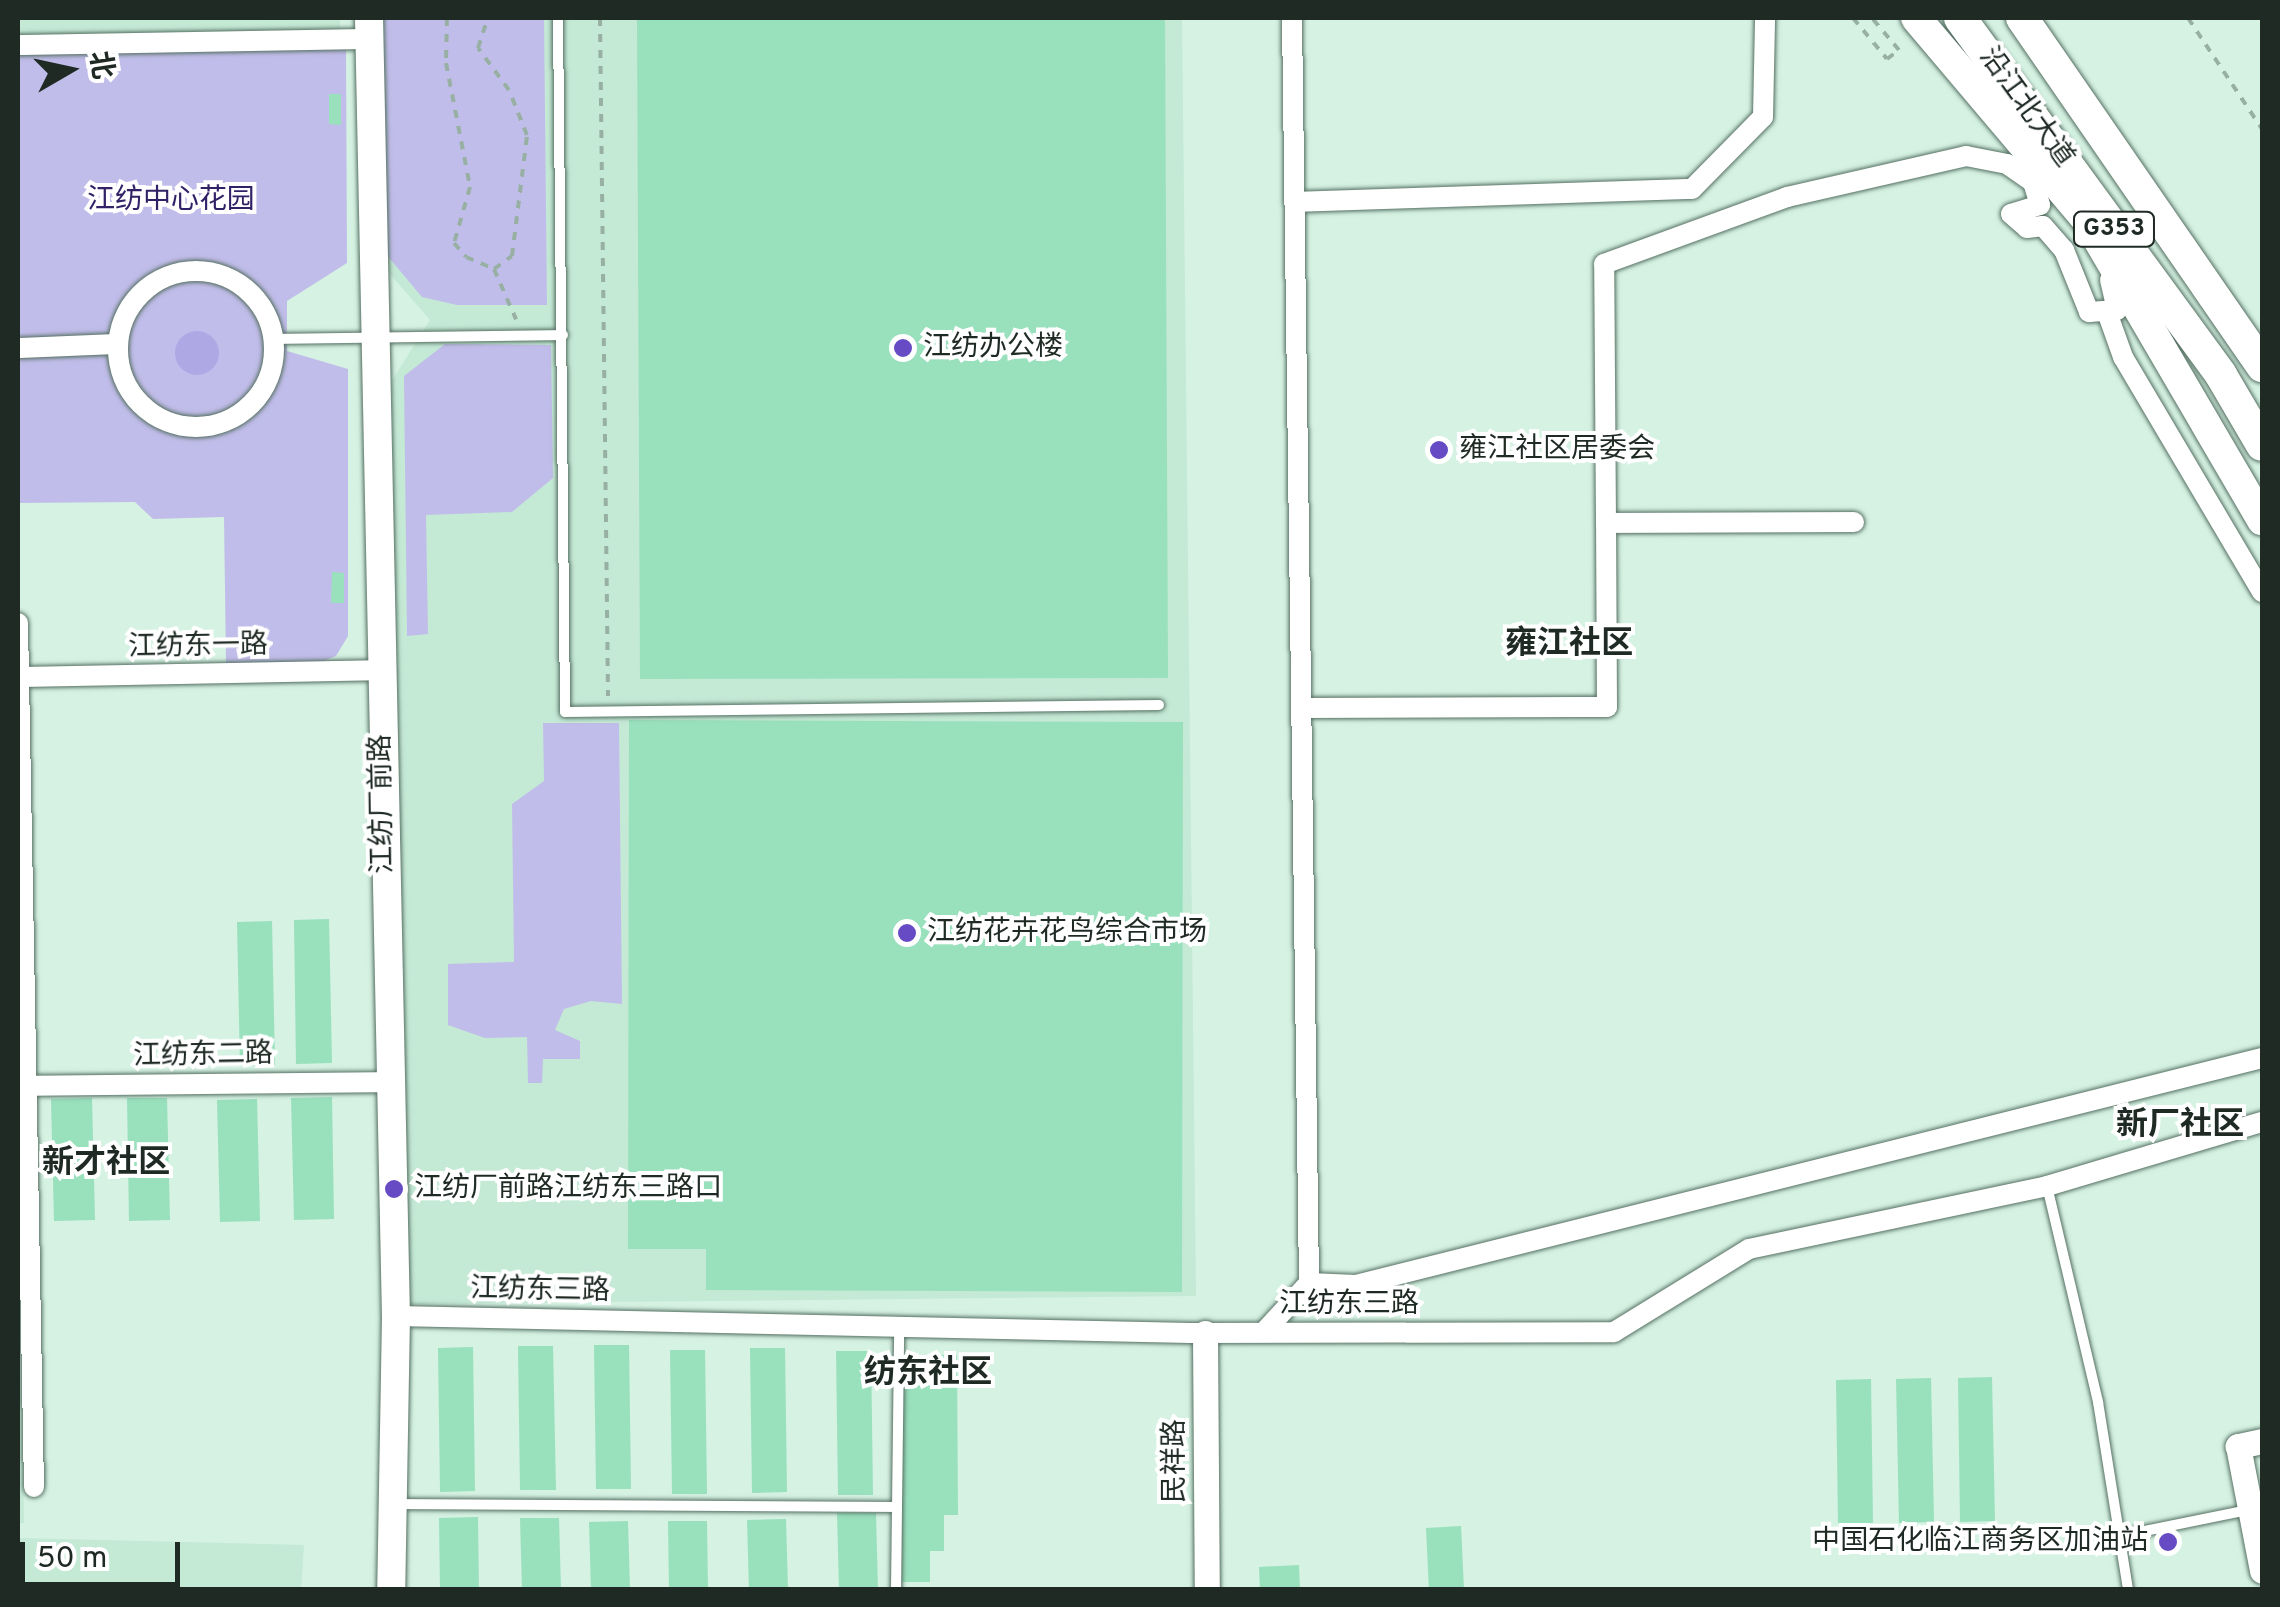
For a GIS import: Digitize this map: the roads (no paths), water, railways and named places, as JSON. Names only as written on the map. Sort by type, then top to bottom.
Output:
[{"type":"highway","name":"沿江北大道","points":[[1960,18],[2221,375],[2262,444]]},
{"type":"highway","name":"沿江北大道","points":[[2022,18],[2259,360]]},
{"type":"main road","points":[[1916,18],[2120,308],[2262,520]]},
{"type":"main road","name":"江纺厂前路","points":[[369,28],[396,1316],[391,1590]]},
{"type":"street","points":[[1264,1332],[1309,1282],[1292,18]]},
{"type":"street","points":[[1295,202],[1692,188],[1763,117],[1765,18]]},
{"type":"street","points":[[18,45],[369,28]]},
{"type":"street","points":[[1301,708],[1607,707],[1604,264],[1787,197],[1947,157],[2006,164],[2032,182],[2049,209],[2081,301],[2089,312],[2120,308],[2123,356],[2262,592]]},
{"type":"street","points":[[206,270],[252,293],[274,338],[264,390],[248,410],[199,428],[150,413],[132,394],[118,344],[137,297],[180,272],[206,270]]},
{"type":"street","points":[[18,348],[118,344]]},
{"type":"street","points":[[1606,523],[1854,522]]},
{"type":"street","points":[[18,623],[22,1086],[34,1487]]},
{"type":"street","name":"江纺东一路","points":[[18,678],[380,670]]},
{"type":"street","points":[[1309,1282],[1356,1285],[2262,1058]]},
{"type":"street","name":"江纺东二路","points":[[22,1086],[390,1082]]},
{"type":"street","name":"江纺东三路","points":[[396,1316],[1198,1333],[1614,1332],[1749,1249],[2047,1186],[2262,1122]]},
{"type":"street","name":"民祥路","points":[[1193,1590],[1198,1333]]},
{"type":"street","name":"民祥路","points":[[1198,1333],[1207,1590]]},
{"type":"street","points":[[2262,1440],[2238,1446],[2256,1508],[2262,1572]]},
{"type":"lane","points":[[558,18],[565,712],[1159,705]]},
{"type":"lane","points":[[274,338],[563,335]]},
{"type":"lane","points":[[2047,1186],[2098,1402],[2128,1590]]},
{"type":"lane","points":[[896,1590],[899,1326]]},
{"type":"lane","points":[[392,1504],[896,1507]]},
{"type":"lane","points":[[2120,1536],[2256,1508]]},
{"type":"place","name":"江纺办公楼","points":[[903,348]]},
{"type":"place","name":"雍江社区居委会","points":[[1439,450]]},
{"type":"place","name":"江纺花卉花鸟综合市场","points":[[907,933]]},
{"type":"place","name":"江纺厂前路江纺东三路口","points":[[394,1189]]},
{"type":"place","name":"中国石化临江商务区加油站","points":[[2168,1542]]},
{"type":"district","name":"雍江社区","points":[[1569,645]]},
{"type":"district","name":"新厂社区","points":[[2180,1126]]},
{"type":"district","name":"新才社区","points":[[106,1164]]},
{"type":"district","name":"纺东社区","points":[[928,1374]]},
{"type":"park label","name":"江纺中心花园","points":[[171,201]]}]
